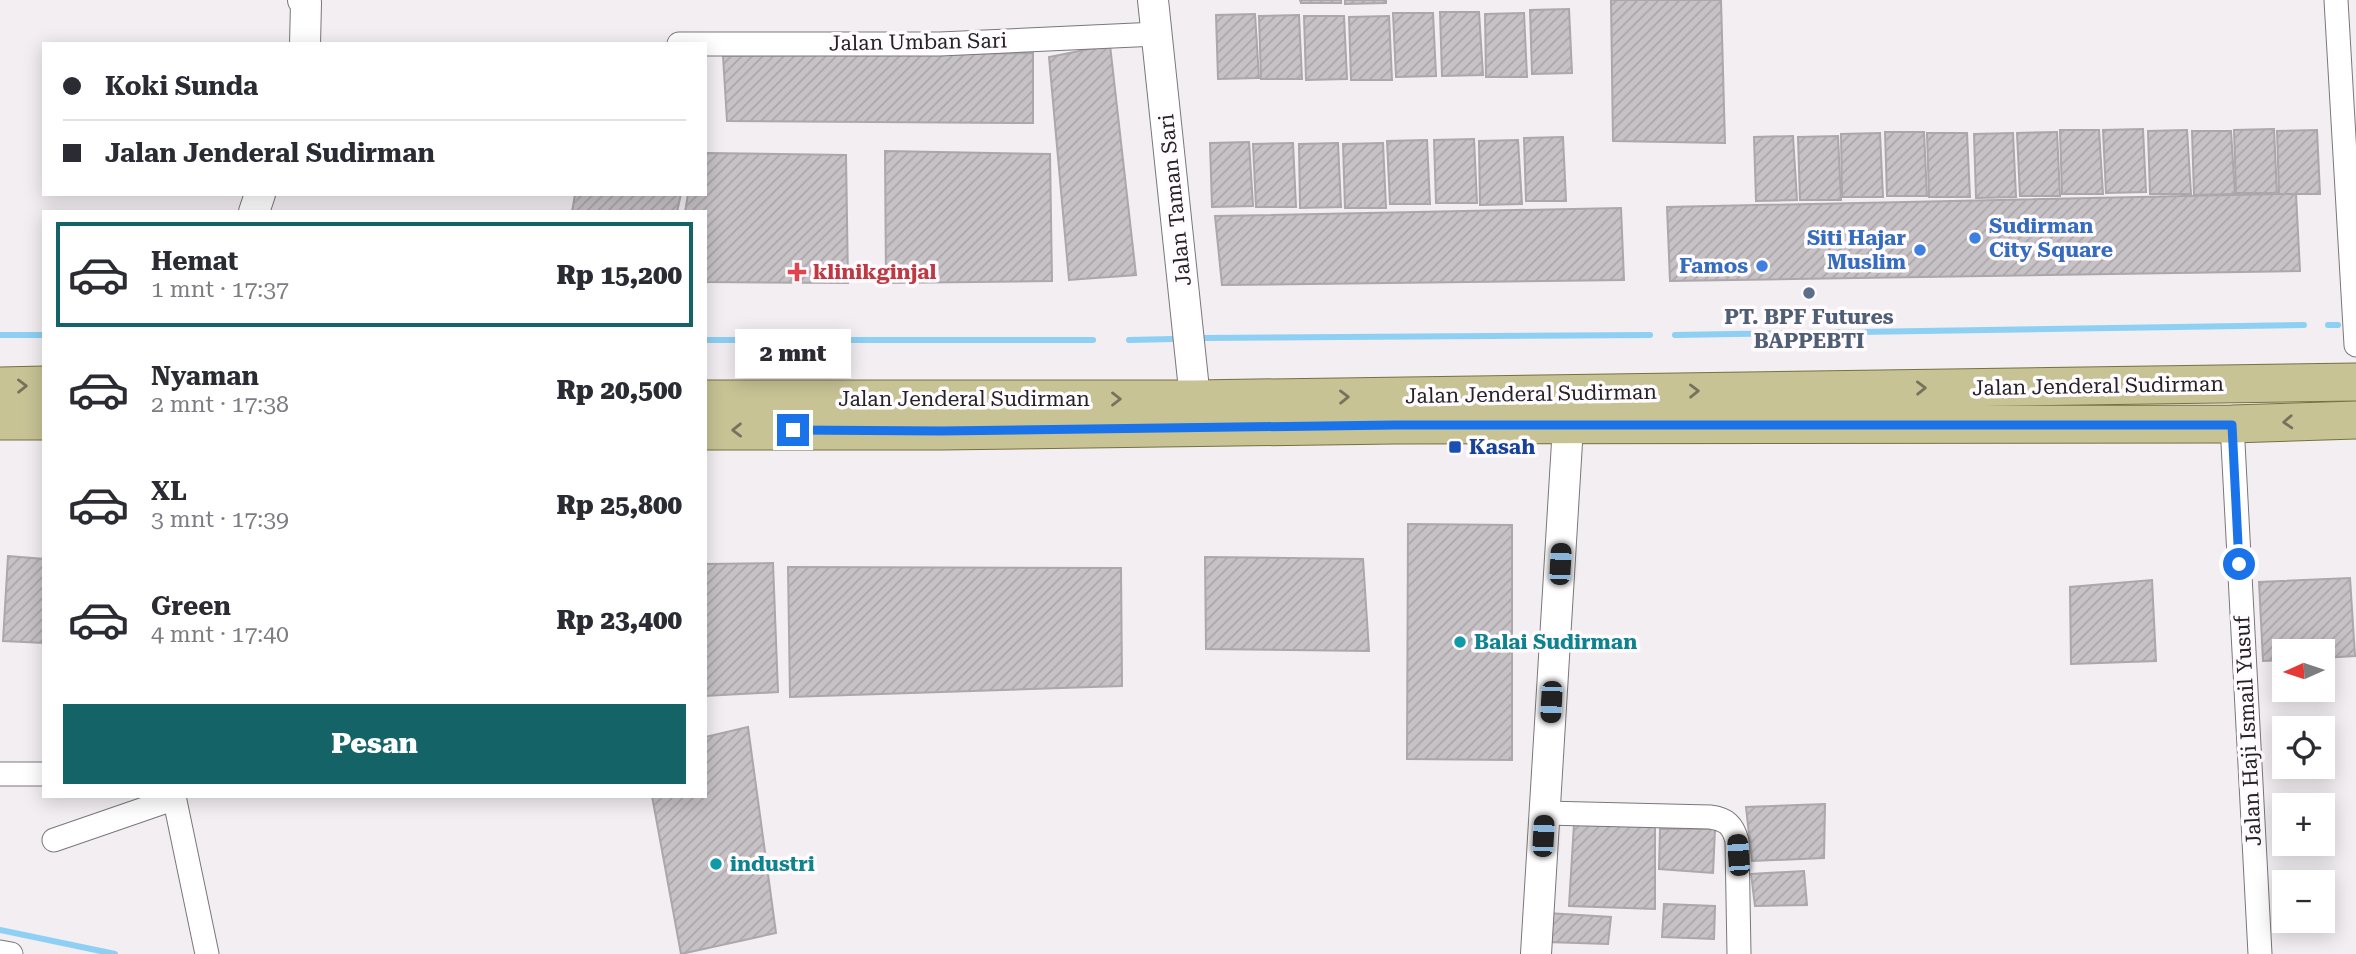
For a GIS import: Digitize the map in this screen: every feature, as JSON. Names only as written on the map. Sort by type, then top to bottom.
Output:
[{"type":"main road","name":"Jalan Jenderal Sudirman","points":[[707,399],[1195,399],[2356,382]]},
{"type":"main road","points":[[0,386],[42,385]]},
{"type":"main road","name":"Jalan Jenderal Sudirman","points":[[707,431],[1394,425],[2232,425],[2356,420]]},
{"type":"main road","points":[[0,421],[42,421]]},
{"type":"street","name":"Jalan Taman Sari","points":[[1153,0],[1195,399]]},
{"type":"street","points":[[2336,0],[2356,345]]},
{"type":"street","points":[[305,1],[306,42]]},
{"type":"street","name":"Jalan Umban Sari","points":[[707,44],[940,44],[1157,34]]},
{"type":"street","name":"Jalan Haji Ismail Yusuf","points":[[2232,425],[2260,954]]},
{"type":"street","points":[[1536,954],[1568,426]]},
{"type":"street","points":[[0,774],[42,774]]},
{"type":"street","points":[[54,840],[173,798],[207,950]]},
{"type":"street","points":[[1545,813],[1710,817],[1728,822],[1737,841],[1739,954]]},
{"type":"street","points":[[0,951],[11,954]]},
{"type":"building","points":[[1300,0],[1341,0],[1341,3],[1301,3]]},
{"type":"building","points":[[1345,0],[1386,0],[1386,3],[1345,4]]},
{"type":"building","points":[[1611,0],[1721,0],[1725,143],[1613,141]]},
{"type":"building","points":[[1569,9],[1572,73],[1532,74],[1530,10]]},
{"type":"building","points":[[1440,12],[1479,12],[1483,75],[1442,76]]},
{"type":"building","points":[[1393,13],[1433,13],[1436,76],[1396,77]]},
{"type":"building","points":[[1524,13],[1527,77],[1486,77],[1485,14]]},
{"type":"building","points":[[1255,14],[1259,78],[1218,79],[1216,15]]},
{"type":"building","points":[[1299,15],[1302,79],[1261,79],[1259,16]]},
{"type":"building","points":[[1304,16],[1344,16],[1347,79],[1306,80]]},
{"type":"building","points":[[1389,16],[1392,80],[1351,80],[1349,17]]},
{"type":"building","points":[[1110,45],[1136,275],[1069,280],[1049,57]]},
{"type":"building","points":[[1033,53],[1033,123],[727,121],[723,56]]},
{"type":"building","points":[[2143,129],[2146,192],[2106,193],[2103,130]]},
{"type":"building","points":[[2274,129],[2277,193],[2236,193],[2234,130]]},
{"type":"building","points":[[2060,130],[2099,130],[2103,194],[2062,194]]},
{"type":"building","points":[[2187,130],[2191,194],[2150,194],[2148,131]]},
{"type":"building","points":[[2317,130],[2320,194],[2279,194],[2277,131]]},
{"type":"building","points":[[2192,131],[2231,131],[2235,194],[2194,195]]},
{"type":"building","points":[[1885,132],[1924,132],[1927,196],[1887,196]]},
{"type":"building","points":[[2057,132],[2060,196],[2020,196],[2017,133]]},
{"type":"building","points":[[1880,133],[1883,197],[1842,197],[1841,134]]},
{"type":"building","points":[[1927,133],[1967,133],[1970,197],[1929,197]]},
{"type":"building","points":[[2013,133],[2016,197],[1976,198],[1974,134]]},
{"type":"building","points":[[1793,136],[1797,200],[1756,201],[1754,137]]},
{"type":"building","points":[[1838,136],[1841,200],[1800,200],[1798,137]]},
{"type":"building","points":[[1563,137],[1566,201],[1526,201],[1524,138]]},
{"type":"building","points":[[1474,139],[1477,203],[1436,203],[1434,140]]},
{"type":"building","points":[[1427,140],[1430,204],[1390,204],[1387,141]]},
{"type":"building","points":[[1518,140],[1522,204],[1480,205],[1479,141]]},
{"type":"building","points":[[1249,142],[1253,206],[1212,207],[1210,143]]},
{"type":"building","points":[[1293,143],[1296,207],[1256,207],[1253,144]]},
{"type":"building","points":[[1338,143],[1341,207],[1300,208],[1299,144]]},
{"type":"building","points":[[1383,143],[1386,208],[1345,208],[1343,144]]},
{"type":"building","points":[[885,151],[1050,154],[1052,281],[886,283]]},
{"type":"building","points":[[707,153],[846,155],[848,283],[707,282],[707,210],[685,210],[688,196],[707,196]]},
{"type":"building","points":[[2296,194],[2300,271],[1670,281],[1667,207]]},
{"type":"building","points":[[575,196],[681,196],[677,210],[572,210]]},
{"type":"building","points":[[1621,208],[1624,280],[1222,285],[1215,216]]},
{"type":"building","name":"Balai Sudirman","points":[[1408,524],[1512,525],[1512,760],[1407,759]]},
{"type":"building","points":[[8,556],[42,559],[42,643],[3,641]]},
{"type":"building","points":[[1205,557],[1363,559],[1369,651],[1206,649]]},
{"type":"building","points":[[773,563],[778,692],[707,696],[707,564]]},
{"type":"building","points":[[788,567],[1121,568],[1122,686],[790,697]]},
{"type":"building","points":[[2350,578],[2355,656],[2335,657],[2335,639],[2272,639],[2272,661],[2263,661],[2259,582]]},
{"type":"building","points":[[2152,580],[2156,661],[2071,664],[2070,587]]},
{"type":"building","name":"industri","points":[[748,727],[776,933],[681,954],[652,798],[707,798],[707,737]]},
{"type":"building","points":[[1825,804],[1824,858],[1752,861],[1746,807]]},
{"type":"building","points":[[1574,824],[1655,826],[1655,909],[1569,906]]},
{"type":"building","points":[[1660,829],[1715,829],[1713,873],[1659,869]]},
{"type":"building","points":[[1804,871],[1807,905],[1755,906],[1751,874]]},
{"type":"building","points":[[1664,904],[1715,906],[1714,939],[1662,937]]},
{"type":"building","points":[[1547,913],[1611,917],[1608,944],[1547,942]]},
{"type":"waterway","points":[[1675,335],[2304,325]]},
{"type":"waterway","points":[[2328,325],[2338,325]]},
{"type":"waterway","points":[[0,335],[42,335]]},
{"type":"waterway","points":[[1203,338],[1650,335]]},
{"type":"waterway","points":[[1129,340],[1172,339]]},
{"type":"waterway","points":[[707,340],[1093,340]]},
{"type":"waterway","points":[[0,930],[115,954]]},
{"type":"place","name":"Sudirman City Square","points":[[1975,238]]},
{"type":"place","name":"Siti Hajar Muslim","points":[[1920,250]]},
{"type":"place","name":"Famos","points":[[1762,266]]},
{"type":"place","name":"klinikginjal","points":[[797,272]]},
{"type":"place","name":"PT. BPF Futures BAPPEBTI","points":[[1809,293]]},
{"type":"place","name":"Kasah","points":[[1455,447]]},
{"type":"place","name":"Balai Sudirman","points":[[1460,642]]},
{"type":"place","name":"industri","points":[[716,864]]},
{"type":"route","points":[[793,430],[942,431],[1394,425],[2232,425],[2239,564]]}]
